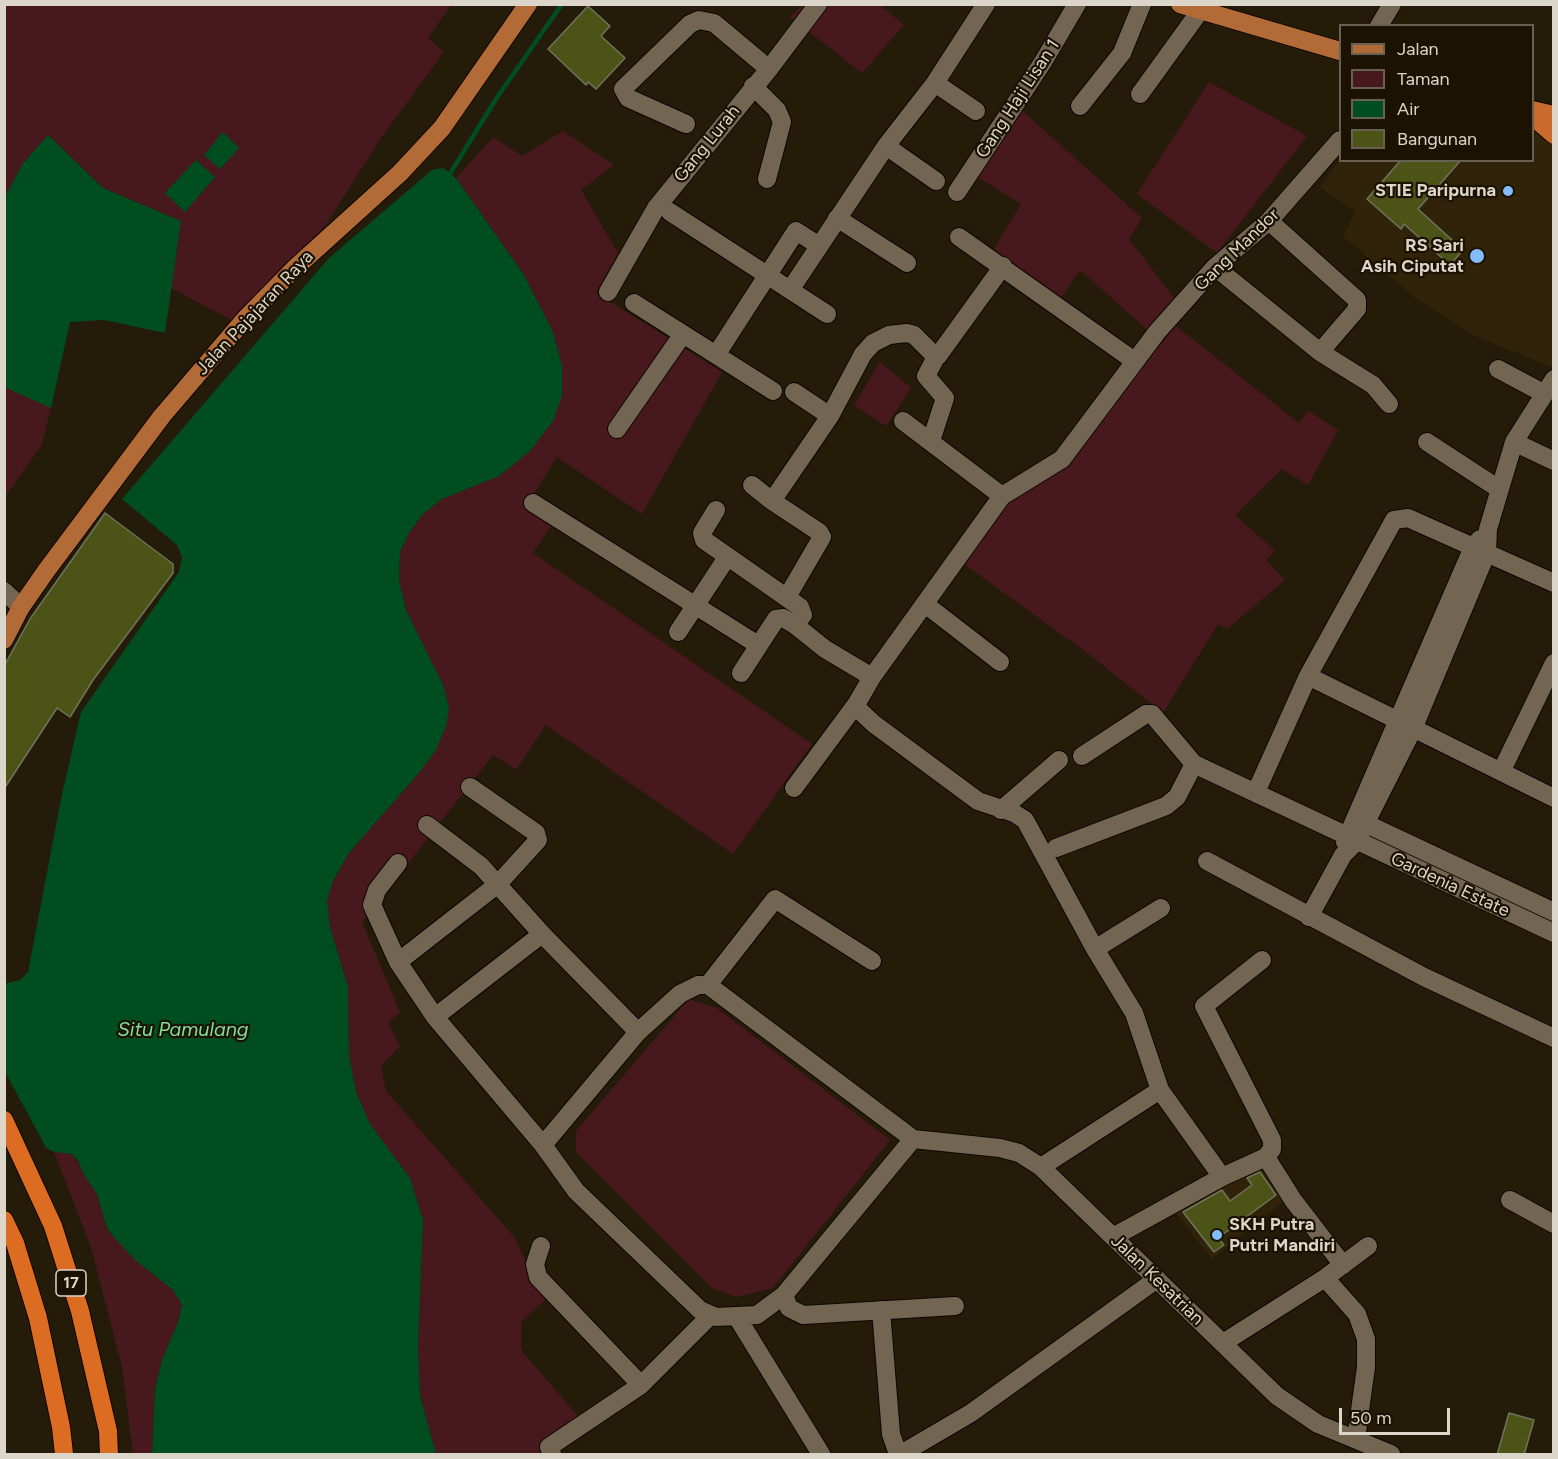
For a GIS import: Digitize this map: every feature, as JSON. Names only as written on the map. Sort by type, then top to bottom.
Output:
[{"type":"highway","points":[[1534,110],[1554,115]]},
{"type":"highway","points":[[1534,118],[1554,135]]},
{"type":"highway","name":"17","points":[[4,1120],[53,1226],[80,1311],[108,1431],[109,1455]]},
{"type":"highway","name":"17","points":[[4,1220],[38,1318],[61,1427],[64,1455]]},
{"type":"main road","name":"Jalan Pajajaran Raya","points":[[4,640],[21,607],[162,416],[245,319],[294,269],[400,173],[442,128],[528,4]]},
{"type":"main road","points":[[1187,6],[1339,50]]},
{"type":"street","name":"Gang Lurah","points":[[608,292],[656,208],[769,69],[818,4]]},
{"type":"street","name":"Gang Haji Lisan 1","points":[[957,192],[1043,62],[1077,4]]},
{"type":"street","points":[[1080,106],[1122,53],[1142,4]]},
{"type":"street","points":[[1380,24],[1392,4]]},
{"type":"street","points":[[1140,94],[1187,6]]},
{"type":"street","points":[[790,290],[886,146],[935,83],[982,11]]},
{"type":"street","points":[[686,124],[628,98],[623,89],[690,24],[699,20],[714,23],[769,69]]},
{"type":"street","points":[[935,83],[976,111]]},
{"type":"street","points":[[753,86],[777,110],[782,122],[767,178]]},
{"type":"street","name":"Gang Mandor","points":[[1002,496],[1062,459],[1134,360],[1215,267],[1269,221],[1339,142]]},
{"type":"street","points":[[886,146],[936,181]]},
{"type":"street","points":[[670,212],[827,314]]},
{"type":"street","points":[[837,218],[907,263]]},
{"type":"street","points":[[1269,221],[1357,300],[1357,309],[1320,352]]},
{"type":"street","points":[[716,355],[796,231],[819,245]]},
{"type":"street","points":[[959,237],[1134,360]]},
{"type":"street","points":[[931,441],[945,398],[926,376],[936,357],[1003,266]]},
{"type":"street","points":[[1215,267],[1320,352],[1373,385],[1389,404]]},
{"type":"street","points":[[634,303],[773,391]]},
{"type":"street","points":[[772,501],[830,416],[863,354],[879,339],[907,333],[914,335],[936,357]]},
{"type":"street","points":[[617,429],[683,334]]},
{"type":"street","points":[[1309,917],[1360,821],[1405,725],[1480,550],[1514,442],[1548,386],[1498,369]]},
{"type":"street","points":[[794,392],[830,416]]},
{"type":"street","points":[[794,788],[857,703],[872,677],[1002,496],[903,420]]},
{"type":"street","points":[[1427,442],[1499,489]]},
{"type":"street","points":[[1514,442],[1554,461]]},
{"type":"street","points":[[752,485],[772,501],[819,531],[822,537],[787,597]]},
{"type":"street","points":[[533,503],[758,645]]},
{"type":"street","points":[[716,510],[702,532],[704,540],[787,597],[802,611],[795,626]]},
{"type":"street","points":[[1256,792],[1308,676],[1394,520],[1408,518],[1554,583]]},
{"type":"street","points":[[678,632],[724,562]]},
{"type":"street","points":[[4,591],[21,607]]},
{"type":"street","points":[[925,604],[1000,662]]},
{"type":"street","points":[[741,673],[776,619],[783,618],[825,649],[872,677]]},
{"type":"street","points":[[1501,772],[1554,663]]},
{"type":"street","points":[[1308,676],[1554,798]]},
{"type":"street","points":[[857,703],[859,710],[874,724],[978,801],[1014,813],[1025,820],[1095,949],[1134,1014],[1160,1090],[1222,1177]]},
{"type":"street","points":[[1056,848],[1166,806],[1177,797],[1194,764],[1152,714],[1146,714],[1082,756]]},
{"type":"street","points":[[1000,810],[1059,760]]},
{"type":"street","name":"Gardenia Estate","points":[[1194,764],[1554,933]]},
{"type":"street","points":[[398,962],[498,884],[536,845],[537,836],[517,819],[470,787]]},
{"type":"street","name":"Gardenia Estate","points":[[1360,821],[1554,912]]},
{"type":"street","points":[[427,825],[472,859],[498,884],[542,934],[638,1032]]},
{"type":"street","points":[[1206,861],[1424,977],[1554,1038]]},
{"type":"street","points":[[398,863],[375,894],[372,905],[398,962],[435,1017],[543,1145],[576,1191],[692,1303],[710,1316],[757,1315],[784,1295],[913,1140],[708,985]]},
{"type":"street","points":[[543,1145],[638,1032],[687,988],[708,985],[775,899],[872,961]]},
{"type":"street","points":[[1095,949],[1161,908]]},
{"type":"street","points":[[435,1017],[542,934]]},
{"type":"street","points":[[1113,1237],[1222,1177],[1266,1157],[1272,1149],[1272,1140],[1204,1006],[1262,960]]},
{"type":"street","points":[[1041,1167],[1160,1090]]},
{"type":"street","name":"Jalan Kesatrian","points":[[913,1140],[1000,1148],[1020,1153],[1041,1167],[1277,1396],[1297,1411],[1334,1432],[1356,1439],[1390,1455]]},
{"type":"street","points":[[1266,1157],[1293,1200],[1343,1265]]},
{"type":"street","points":[[1510,1200],[1554,1224]]},
{"type":"street","points":[[541,1246],[535,1264],[538,1277],[641,1385]]},
{"type":"street","points":[[1223,1344],[1325,1278],[1368,1246]]},
{"type":"street","points":[[1325,1278],[1357,1314],[1366,1339],[1366,1367],[1356,1439]]},
{"type":"street","points":[[881,1311],[891,1434],[899,1455],[971,1413],[1157,1279]]},
{"type":"street","points":[[784,1295],[789,1308],[803,1315],[955,1306]]},
{"type":"street","points":[[552,1455],[549,1448],[641,1385],[710,1316]]},
{"type":"street","points":[[737,1317],[821,1455]]},
{"type":"shaded area","name":"RS Sari Asih Ciputat","points":[[1534,117],[1553,132],[1553,368],[1471,334],[1414,297],[1343,236],[1355,212],[1320,187],[1339,160],[1534,162]]},
{"type":"shaded area","name":"SKH Putra Putri Mandiri","points":[[1264,1162],[1288,1198],[1212,1259],[1173,1210]]},
{"type":"green space","points":[[5,5],[451,5],[428,38],[444,52],[381,138],[327,223],[235,322],[171,288],[181,221],[103,188],[48,135],[23,163],[5,197]]},
{"type":"green space","points":[[803,5],[880,5],[904,25],[862,73],[790,17]]},
{"type":"green space","points":[[1209,82],[1307,136],[1217,253],[1137,194]]},
{"type":"green space","points":[[1017,106],[1142,218],[1129,239],[1180,306],[1152,334],[1080,270],[1060,299],[994,249],[1021,204],[969,172]]},
{"type":"green space","points":[[563,131],[614,165],[581,190],[618,253],[596,293],[722,372],[642,514],[557,457],[528,503],[554,522],[533,553],[812,744],[733,854],[546,725],[516,770],[493,755],[362,922],[400,1012],[388,1023],[400,1046],[381,1066],[386,1091],[514,1237],[545,1300],[521,1322],[521,1350],[583,1422],[557,1454],[436,1454],[420,1395],[418,1347],[423,1220],[410,1178],[370,1124],[356,1092],[349,1055],[348,987],[330,927],[327,901],[333,881],[349,853],[419,773],[443,685],[406,610],[399,580],[400,552],[409,533],[423,514],[442,499],[498,476],[530,451],[562,366],[553,332],[524,275],[456,178],[493,137],[522,156]]},
{"type":"green space","points":[[1176,326],[1299,423],[1308,411],[1338,430],[1308,485],[1282,469],[1235,515],[1275,551],[1266,560],[1285,580],[1227,629],[1218,624],[1163,713],[1086,652],[957,559],[1004,499],[1068,456]]},
{"type":"green space","points":[[880,362],[911,388],[886,426],[854,405]]},
{"type":"green space","points":[[5,387],[51,408],[41,446],[5,497]]},
{"type":"green space","points":[[689,999],[717,1008],[890,1140],[773,1288],[736,1297],[712,1288],[576,1152],[576,1131]]},
{"type":"green space","points":[[64,1151],[72,1154],[97,1194],[107,1228],[113,1236],[173,1290],[182,1305],[178,1322],[162,1360],[155,1389],[152,1454],[133,1454],[122,1367],[91,1247],[54,1152]]},
{"type":"water","points":[[223,132],[239,148],[220,169],[204,155]]},
{"type":"water","points":[[48,135],[103,188],[181,221],[165,333],[104,320],[70,322],[51,408],[4,387],[5,197],[23,163]]},
{"type":"water","points":[[196,160],[215,177],[185,212],[165,193]]},
{"type":"water","name":"Situ Pamulang","points":[[443,168],[456,178],[524,275],[553,332],[562,366],[562,396],[553,421],[530,451],[499,476],[442,499],[423,514],[409,533],[400,552],[399,580],[406,610],[443,685],[449,708],[446,726],[436,750],[419,773],[349,853],[333,881],[327,901],[330,927],[348,987],[349,1055],[356,1092],[370,1124],[410,1178],[423,1220],[418,1347],[420,1395],[436,1454],[152,1454],[155,1389],[162,1360],[178,1322],[182,1305],[173,1290],[135,1260],[113,1236],[107,1228],[97,1194],[78,1161],[72,1154],[54,1152],[45,1147],[5,1079],[4,984],[20,980],[28,972],[62,794],[81,712],[179,572],[182,557],[177,545],[122,499],[329,258],[432,170]]},
{"type":"pier","points":[[5,1072],[48,1153],[28,1127],[4,1085]]},
{"type":"building","points":[[588,6],[610,26],[601,36],[625,58],[596,89],[588,82],[586,85],[548,49]]},
{"type":"building","points":[[1399,162],[1459,162],[1418,209],[1463,250],[1450,265],[1404,224],[1401,229],[1367,199]]},
{"type":"building","points":[[105,513],[173,564],[173,573],[93,680],[70,717],[57,708],[4,789],[4,666],[30,619]]},
{"type":"building","points":[[1260,1172],[1276,1195],[1218,1238],[1224,1245],[1214,1252],[1183,1212],[1222,1190],[1230,1201],[1252,1185],[1247,1178]]},
{"type":"building","points":[[1509,1413],[1534,1420],[1524,1455],[1497,1455]]},
{"type":"waterway","points":[[448,177],[496,99],[562,4]]},
{"type":"place","name":"STIE Paripurna","points":[[1508,191]]},
{"type":"place","name":"RS Sari Asih Ciputat","points":[[1477,256]]},
{"type":"place","name":"SKH Putra Putri Mandiri","points":[[1217,1235]]}]
